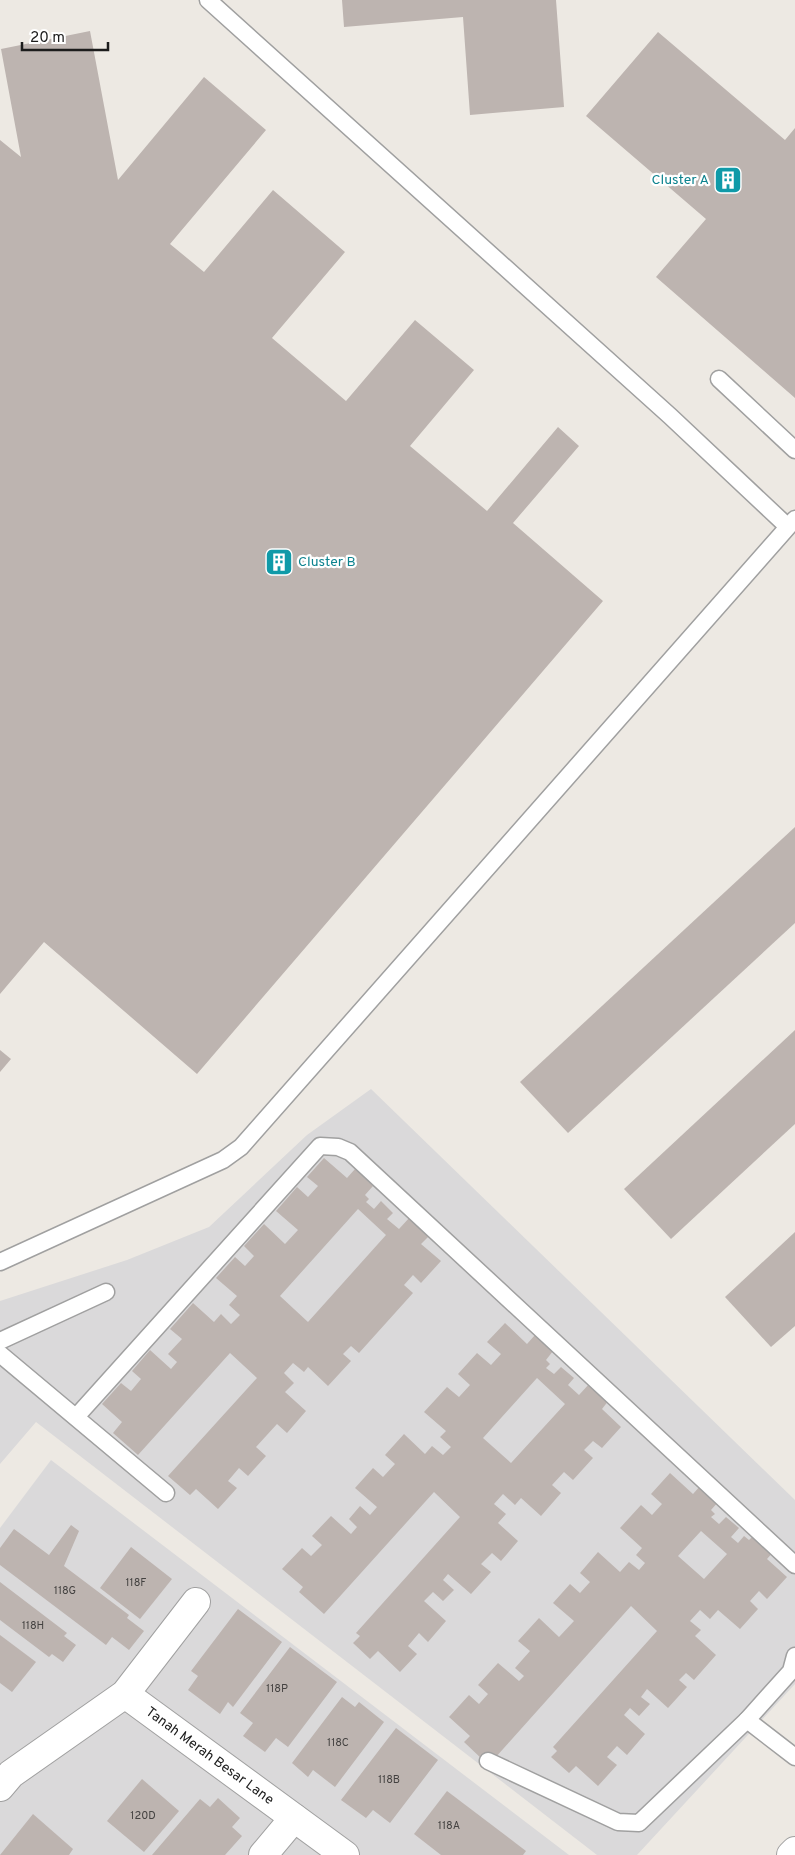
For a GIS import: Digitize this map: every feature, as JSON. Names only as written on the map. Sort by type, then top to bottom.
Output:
[{"type":"street","points":[[0,1787],[11,1774],[125,1694],[196,1602]]},
{"type":"street","name":"Tanah Merah Besar Lane","points":[[125,1694],[345,1855]]},
{"type":"street","points":[[262,1855],[294,1818]]},
{"type":"street","points":[[791,1855],[795,1851]]},
{"type":"lane","points":[[0,1262],[223,1160],[241,1147],[791,523],[208,0]]},
{"type":"lane","points":[[719,379],[795,450]]},
{"type":"lane","points":[[76,1417],[320,1146],[338,1147],[350,1152],[795,1565]]},
{"type":"lane","points":[[0,1341],[106,1292]]},
{"type":"lane","points":[[0,1354],[166,1492]]},
{"type":"lane","points":[[488,1761],[618,1822],[639,1823],[747,1720],[794,1667]]},
{"type":"lane","points":[[747,1720],[795,1756]]},
{"type":"shaded area","points":[[371,1089],[795,1500],[795,1684],[637,1855],[597,1855],[36,1422],[0,1464],[0,1301],[127,1260],[209,1227],[307,1135]]},
{"type":"shaded area","points":[[51,1460],[569,1855],[0,1855],[0,1528]]},
{"type":"building","points":[[342,0],[556,0],[564,107],[470,115],[463,17],[344,27]]},
{"type":"building","name":"Cluster B","points":[[90,31],[118,180],[204,77],[266,130],[170,244],[204,272],[273,190],[345,252],[272,338],[346,401],[415,320],[474,370],[410,446],[487,511],[558,427],[579,446],[513,523],[603,601],[197,1074],[44,942],[0,994],[0,140],[21,157],[1,49]]},
{"type":"building","name":"Cluster A","points":[[658,32],[785,140],[795,128],[795,398],[656,277],[706,219],[586,116]]},
{"type":"building","points":[[795,827],[795,923],[568,1133],[520,1082]]},
{"type":"building","points":[[795,1030],[795,1124],[671,1239],[624,1189]]},
{"type":"building","points":[[0,1050],[11,1059],[0,1072]]},
{"type":"building","points":[[324,1158],[347,1178],[355,1169],[373,1186],[365,1195],[369,1199],[366,1202],[374,1209],[381,1201],[393,1213],[387,1219],[399,1229],[410,1217],[430,1235],[421,1244],[441,1261],[421,1283],[413,1275],[404,1285],[413,1293],[359,1353],[351,1346],[343,1354],[351,1361],[328,1386],[308,1367],[304,1372],[293,1363],[284,1373],[294,1383],[285,1392],[306,1411],[287,1433],[277,1424],[256,1447],[266,1456],[248,1476],[239,1468],[228,1481],[237,1488],[218,1509],[196,1489],[190,1495],[168,1476],[257,1378],[230,1353],[138,1455],[113,1433],[122,1422],[102,1404],[121,1383],[131,1391],[141,1379],[132,1371],[150,1350],[171,1369],[177,1362],[168,1354],[182,1339],[170,1329],[193,1303],[214,1322],[221,1314],[231,1324],[240,1315],[229,1305],[237,1296],[216,1278],[235,1257],[245,1266],[254,1256],[244,1246],[264,1224],[285,1244],[298,1230],[276,1211],[297,1187],[308,1197],[318,1186],[307,1177]],"holes":[[[358,1209],[386,1235],[308,1322],[280,1296]]]},
{"type":"building","points":[[795,1232],[795,1326],[771,1347],[725,1297]]},
{"type":"building","points":[[505,1323],[527,1344],[535,1335],[553,1351],[546,1360],[550,1364],[546,1368],[554,1374],[561,1367],[574,1378],[568,1385],[579,1395],[590,1383],[609,1400],[602,1409],[621,1427],[602,1448],[593,1441],[584,1450],[593,1458],[573,1480],[564,1472],[552,1485],[561,1493],[541,1516],[521,1498],[515,1505],[503,1494],[494,1504],[506,1514],[498,1523],[518,1541],[501,1561],[492,1553],[481,1564],[491,1572],[471,1594],[448,1574],[443,1580],[454,1590],[443,1601],[433,1592],[424,1601],[446,1621],[428,1642],[419,1633],[408,1646],[417,1654],[400,1672],[378,1651],[370,1659],[353,1643],[360,1636],[356,1633],[460,1517],[434,1492],[324,1614],[299,1592],[303,1587],[282,1569],[302,1548],[311,1556],[322,1545],[312,1536],[331,1516],[351,1534],[357,1527],[349,1519],[360,1506],[370,1515],[377,1507],[355,1488],[373,1468],[383,1477],[395,1464],[385,1455],[404,1434],[425,1454],[432,1446],[443,1455],[451,1447],[440,1437],[446,1431],[424,1412],[447,1387],[459,1397],[470,1385],[458,1374],[477,1353],[491,1365],[501,1354],[487,1342]],"holes":[[[537,1378],[565,1404],[511,1463],[483,1438]]]},
{"type":"building","points":[[670,1473],[693,1494],[701,1485],[719,1501],[711,1510],[715,1514],[711,1517],[719,1524],[726,1517],[739,1528],[731,1537],[738,1543],[744,1536],[749,1540],[756,1533],[775,1550],[767,1559],[787,1577],[767,1599],[759,1591],[750,1601],[758,1609],[740,1629],[718,1610],[710,1619],[700,1610],[690,1621],[701,1630],[695,1636],[716,1655],[694,1680],[686,1673],[679,1680],[687,1687],[668,1708],[647,1689],[641,1697],[650,1704],[639,1716],[630,1708],[624,1715],[645,1734],[627,1755],[617,1746],[607,1757],[617,1765],[598,1786],[576,1766],[569,1773],[551,1757],[557,1751],[553,1747],[657,1631],[631,1606],[495,1758],[489,1753],[483,1760],[464,1742],[470,1736],[449,1717],[469,1695],[479,1704],[488,1694],[478,1685],[498,1663],[519,1681],[524,1676],[515,1668],[530,1651],[518,1641],[539,1618],[559,1637],[574,1621],[553,1603],[570,1584],[580,1593],[590,1582],[580,1573],[598,1552],[620,1572],[629,1562],[639,1570],[645,1563],[636,1555],[642,1548],[620,1528],[641,1505],[652,1515],[662,1504],[651,1494]],"holes":[[[701,1531],[727,1554],[704,1579],[678,1556]]]},
{"type":"building","points":[[71,1525],[79,1531],[64,1566],[129,1615],[127,1618],[144,1631],[129,1650],[112,1637],[106,1645],[0,1565],[0,1548],[14,1529],[49,1555]]},
{"type":"building","points":[[131,1547],[172,1579],[140,1619],[100,1588]]},
{"type":"building","points":[[0,1582],[67,1633],[64,1636],[76,1645],[63,1662],[52,1654],[49,1657],[0,1620]]},
{"type":"building","points":[[238,1609],[282,1642],[233,1707],[228,1702],[220,1714],[188,1690],[198,1676],[191,1671]]},
{"type":"building","points":[[0,1635],[36,1662],[12,1692],[0,1683]]},
{"type":"building","points":[[290,1647],[337,1682],[288,1747],[276,1738],[265,1752],[243,1736],[253,1723],[240,1713]]},
{"type":"building","points":[[342,1697],[355,1707],[359,1702],[384,1722],[335,1787],[313,1770],[308,1777],[292,1763]]},
{"type":"building","points":[[396,1728],[438,1760],[390,1823],[373,1810],[366,1818],[341,1800]]},
{"type":"building","points":[[142,1779],[179,1811],[144,1852],[107,1821]]},
{"type":"building","points":[[447,1791],[526,1851],[523,1855],[441,1855],[414,1834]]},
{"type":"building","points":[[218,1798],[240,1818],[232,1827],[242,1836],[225,1855],[152,1855],[200,1799],[210,1807]]},
{"type":"building","points":[[33,1814],[73,1849],[69,1855],[0,1855]]},
{"type":"place","name":"Cluster A","points":[[728,180]]},
{"type":"place","name":"Cluster B","points":[[279,562]]}]
